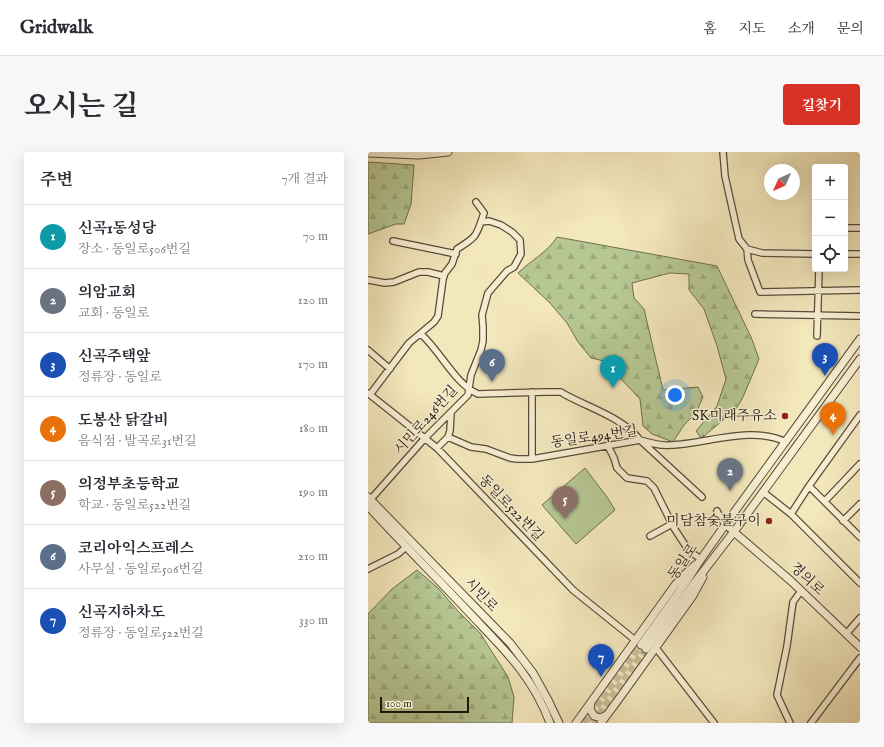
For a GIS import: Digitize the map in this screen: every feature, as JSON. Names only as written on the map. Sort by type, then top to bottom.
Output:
[{"type":"street","points":[[368,153],[418,155],[448,152]]},
{"type":"street","points":[[723,152],[726,176],[739,239],[747,249],[748,260],[760,292],[860,290]]},
{"type":"street","points":[[368,394],[372,392],[409,343],[434,322],[438,316],[444,276],[452,264],[457,249],[473,239],[478,233],[484,213],[476,202]]},
{"type":"street","name":"시민로246번길","points":[[369,501],[425,438],[465,400],[468,395],[471,375],[482,346],[484,327],[482,315],[488,293],[507,271],[514,267],[521,254],[520,240],[512,232],[501,225],[489,221],[481,222]]},
{"type":"street","points":[[848,228],[860,228]]},
{"type":"street","points":[[393,241],[456,254]]},
{"type":"street","points":[[747,249],[762,253],[812,254]]},
{"type":"street","points":[[848,254],[860,254]]},
{"type":"street","points":[[368,280],[385,283],[394,282],[419,272],[428,272],[444,276]]},
{"type":"street","points":[[817,336],[819,272]]},
{"type":"street","points":[[755,314],[860,316]]},
{"type":"street","points":[[421,334],[469,390],[478,394],[561,392],[624,425],[634,432],[640,440],[702,497]]},
{"type":"street","name":"동일로","points":[[641,645],[675,586],[701,559],[860,339]]},
{"type":"street","points":[[368,350],[390,369]]},
{"type":"street","points":[[852,350],[860,358]]},
{"type":"street","name":"동일로","points":[[641,645],[709,565],[860,358]]},
{"type":"street","points":[[532,392],[532,459]]},
{"type":"street","name":"동일로522번길","points":[[368,394],[437,448],[573,590],[641,645]]},
{"type":"street","points":[[437,448],[448,437],[451,413]]},
{"type":"street","points":[[791,514],[809,486],[860,415]]},
{"type":"street","name":"동일로494번길","points":[[448,437],[471,446],[517,459],[532,459],[640,440],[653,444],[671,445],[754,435],[770,436],[786,442]]},
{"type":"street","points":[[608,446],[617,468],[627,478],[648,481],[654,488],[672,524],[689,551],[701,559]]},
{"type":"street","points":[[824,501],[860,464]]},
{"type":"street","points":[[809,486],[860,537]]},
{"type":"street","points":[[763,492],[791,514],[860,583]]},
{"type":"street","name":"시민로","points":[[369,501],[406,547],[506,650],[538,695],[550,723]]},
{"type":"street","name":"시민로","points":[[369,501],[510,643],[533,673],[558,722]]},
{"type":"street","points":[[844,522],[860,504]]},
{"type":"street","points":[[717,511],[725,525],[734,532]]},
{"type":"street","points":[[650,536],[672,524]]},
{"type":"street","name":"경의로","points":[[734,532],[801,591],[860,647]]},
{"type":"street","points":[[368,569],[398,554],[406,547]]},
{"type":"street","points":[[601,723],[692,597],[709,565]]},
{"type":"street","points":[[790,723],[777,696],[793,602],[801,591]]},
{"type":"street","points":[[846,634],[860,618]]},
{"type":"street","points":[[576,723],[591,702],[641,645]]},
{"type":"street","points":[[656,648],[714,723]]},
{"type":"street","points":[[811,723],[860,658]]},
{"type":"street","points":[[591,702],[590,709],[594,716],[601,718],[608,714]]},
{"type":"street","points":[[582,723],[587,709]]},
{"type":"green space","points":[[368,162],[414,165],[411,204],[404,224],[396,224],[368,234]]},
{"type":"green space","points":[[557,237],[717,266],[751,337],[759,359],[743,397],[736,409],[703,437],[701,438],[696,431],[717,406],[726,379],[717,346],[704,309],[689,290],[689,274],[670,273],[632,283],[634,298],[644,309],[663,390],[698,387],[703,397],[696,413],[684,425],[673,442],[652,434],[643,426],[640,399],[604,361],[591,358],[578,342],[567,323],[550,303],[518,273],[544,252]]},
{"type":"green space","points":[[585,468],[615,510],[576,544],[542,505]]},
{"type":"green space","points":[[417,570],[438,588],[480,633],[508,677],[514,697],[512,723],[368,723],[368,614],[392,589]]},
{"type":"tunnel","points":[[584,723],[641,645]]},
{"type":"tunnel","points":[[593,723],[646,649]]},
{"type":"place","name":"신곡주택앞","points":[[825,376]]},
{"type":"place","name":"코리아익스프레스","points":[[492,382]]},
{"type":"place","name":"신곡1동성당","points":[[613,388]]},
{"type":"place","name":"SK미래주유소","points":[[785,416]]},
{"type":"place","name":"도봉산 닭갈비","points":[[833,435]]},
{"type":"place","name":"의암교회","points":[[730,491]]},
{"type":"place","name":"의정부초등학교","points":[[565,519]]},
{"type":"place","name":"미담참숯불구이","points":[[769,521]]},
{"type":"place","name":"신곡지하차도","points":[[601,677]]}]
